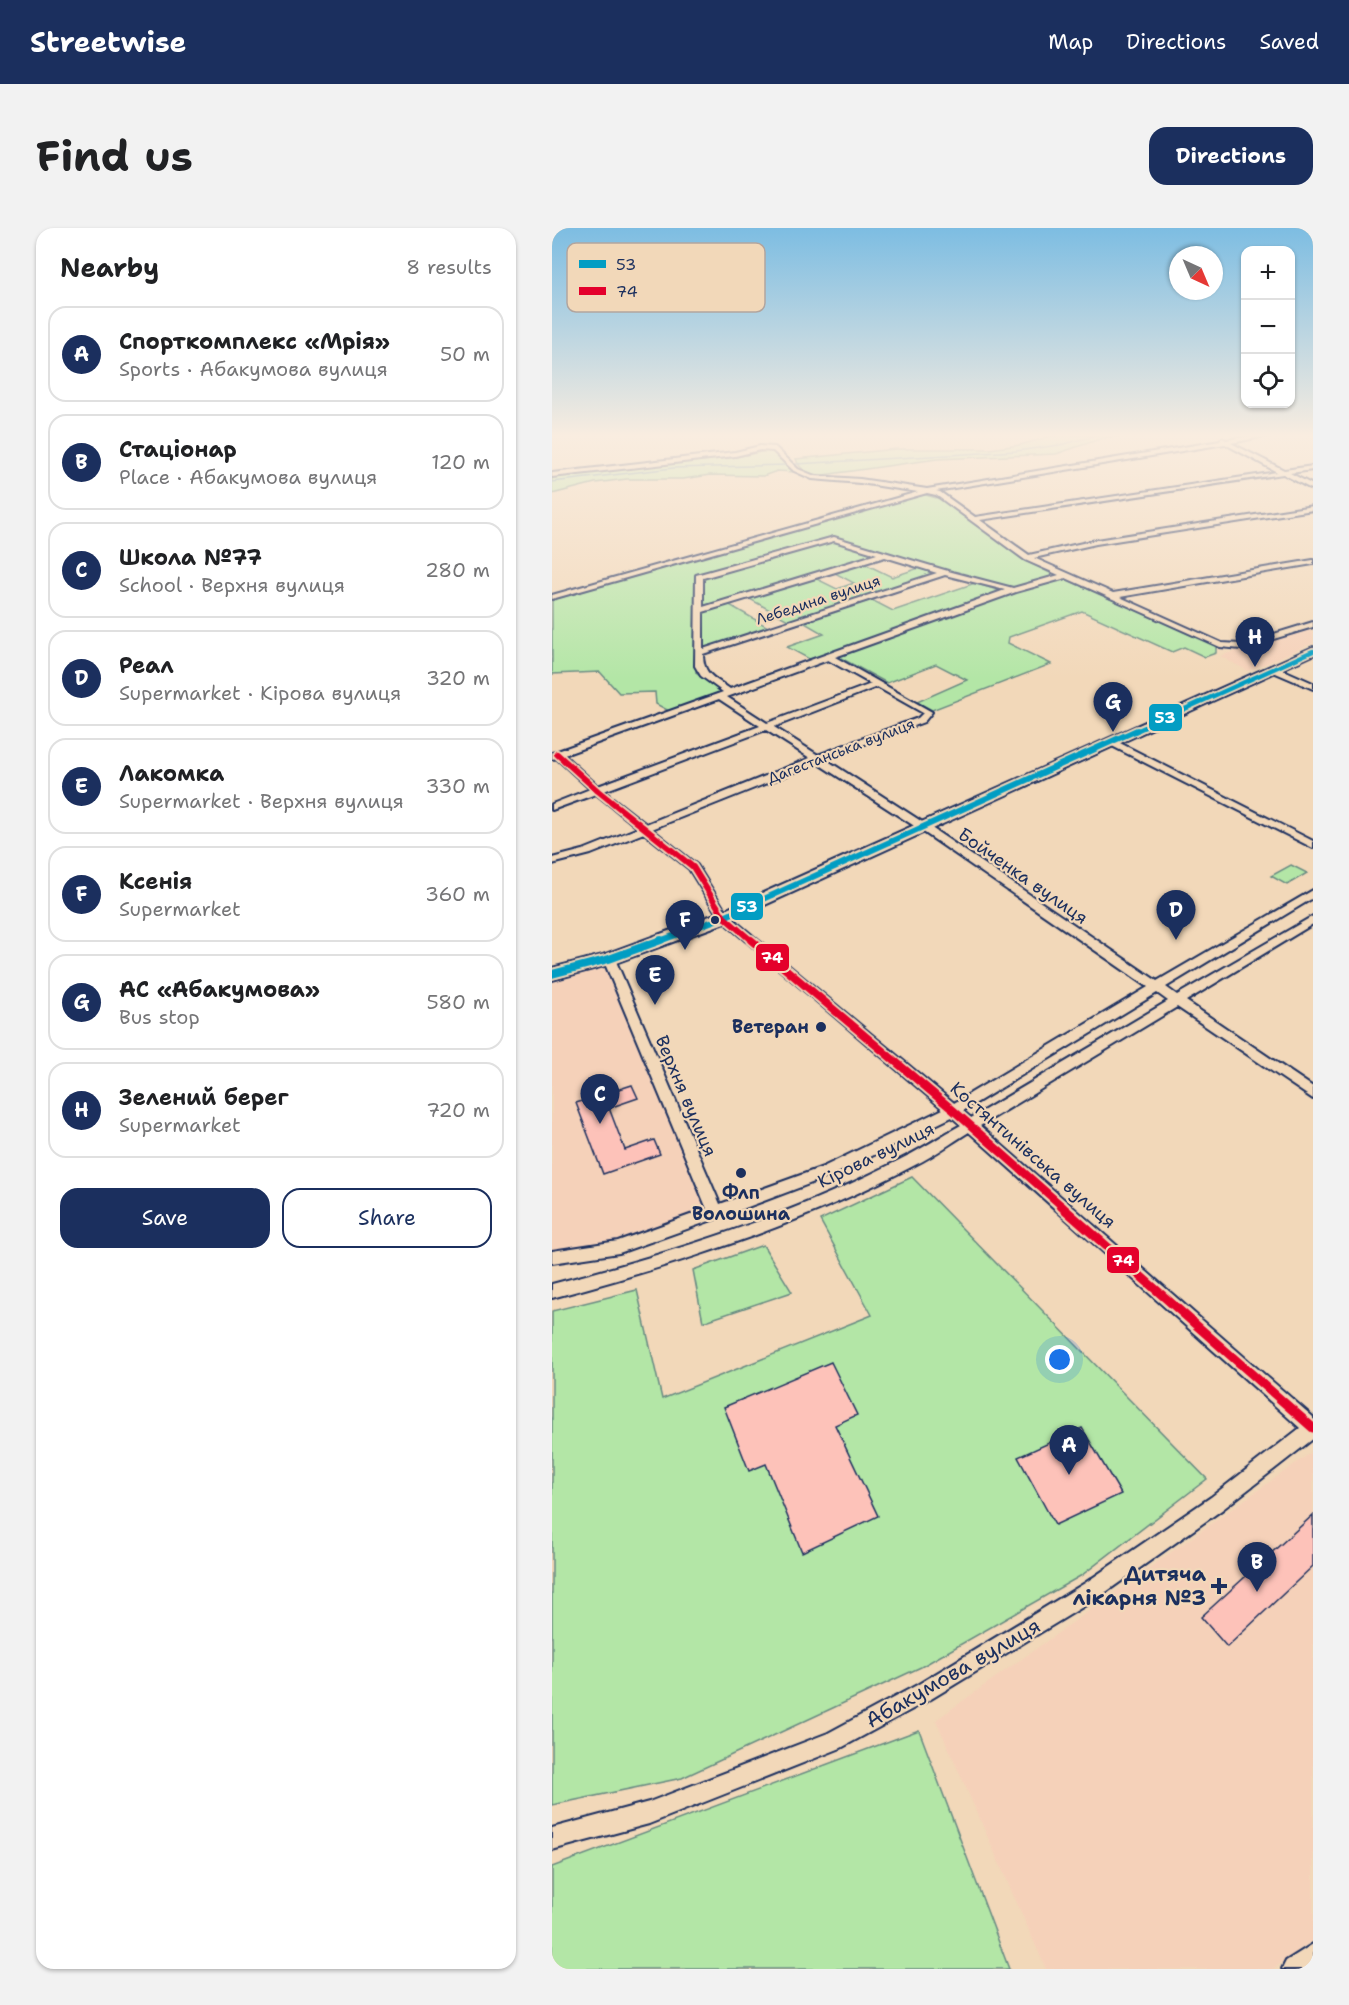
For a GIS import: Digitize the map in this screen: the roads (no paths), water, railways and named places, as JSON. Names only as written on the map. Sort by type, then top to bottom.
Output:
[{"type":"street","points":[[552,597],[840,516]]},
{"type":"street","points":[[969,516],[1028,558],[1220,645],[1241,646],[1313,624]]},
{"type":"street","points":[[972,519],[990,516]]},
{"type":"street","points":[[1028,558],[1096,542],[1260,516]]},
{"type":"street","points":[[699,653],[699,577],[834,539],[945,573],[1012,590]]},
{"type":"street","points":[[698,611],[883,555]]},
{"type":"street","points":[[1111,596],[1313,562]]},
{"type":"street","name":"Лебедина вулиця","points":[[699,653],[945,573]]},
{"type":"street","points":[[555,755],[1012,590],[1064,576]]},
{"type":"street","points":[[552,974],[609,959],[724,917],[1313,651]]},
{"type":"street","name":"Бойченка вулиця","points":[[699,653],[699,666],[704,674],[725,695],[766,726],[923,827],[1313,1094]]},
{"type":"street","name":"Дагестанська вулиця","points":[[552,861],[587,852],[926,716],[928,712],[924,709],[829,657]]},
{"type":"street","points":[[1274,669],[1313,686]]},
{"type":"street","points":[[552,807],[878,684]]},
{"type":"street","points":[[1111,742],[1313,845]]},
{"type":"street","name":"Костянтинівська вулиця","points":[[555,755],[693,867],[724,917],[953,1110],[1313,1428]]},
{"type":"street","name":"Кірова вулиця","points":[[552,1257],[619,1247],[828,1171],[953,1110],[1313,893]]},
{"type":"street","name":"Кірова вулиця","points":[[552,1291],[652,1264],[753,1230],[843,1194],[911,1161],[1174,1000],[1313,919]]},
{"type":"street","name":"Верхня вулиця","points":[[609,959],[717,1213]]},
{"type":"street","name":"Абакумова вулиця","points":[[552,1839],[649,1813],[834,1741],[924,1692],[1092,1590],[1217,1503],[1313,1428]]},
{"type":"street","points":[[1294,1969],[1313,1956]]},
{"type":"place","name":"Зелений берег","points":[[1255,667]]},
{"type":"place","name":"АС «Абакумова»","points":[[1113,732]]},
{"type":"place","name":"Реал","points":[[1176,940]]},
{"type":"place","name":"Ксенія","points":[[685,950]]},
{"type":"place","name":"Лакомка","points":[[655,1005]]},
{"type":"place","name":"Ветеран","points":[[821,1027]]},
{"type":"place","name":"Школа №77","points":[[600,1124]]},
{"type":"place","name":"Флп Волошина","points":[[741,1173]]},
{"type":"place","name":"Спорткомплекс «Мрія»","points":[[1069,1475]]},
{"type":"place","name":"Дитяча лікарня №3","points":[[1219,1586]]},
{"type":"place","name":"Стаціонар","points":[[1257,1592]]}]
